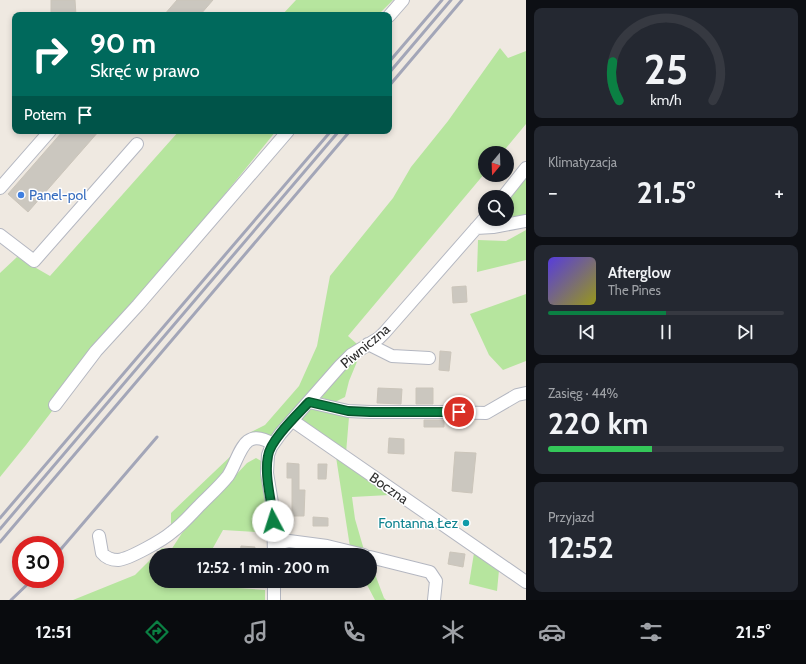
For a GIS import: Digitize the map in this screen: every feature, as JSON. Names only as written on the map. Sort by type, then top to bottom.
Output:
[{"type":"street","points":[[392,13],[403,0]]},
{"type":"street","points":[[0,188],[47,134]]},
{"type":"street","points":[[55,405],[96,351],[138,305],[285,134]]},
{"type":"street","points":[[0,235],[34,261],[137,144]]},
{"type":"street","points":[[509,190],[526,168]]},
{"type":"street","points":[[476,228],[492,227],[526,221]]},
{"type":"street","name":"Piwniczna","points":[[274,548],[273,509],[267,473],[268,455],[273,444],[322,386],[346,361],[368,344],[379,338],[385,332],[476,228]]},
{"type":"street","points":[[368,344],[392,356],[429,358]]},
{"type":"street","points":[[309,402],[348,411],[486,413],[517,395],[526,393]]},
{"type":"street","name":"Boczna","points":[[293,421],[526,582]]},
{"type":"street","points":[[99,536],[102,553],[109,558],[117,560],[127,558],[161,540],[176,529],[224,481],[232,470],[247,442],[255,438],[261,438],[273,444]]},
{"type":"street","points":[[276,548],[289,541],[334,548]]},
{"type":"street","points":[[377,559],[430,572],[436,581],[434,600]]},
{"type":"street","points":[[274,588],[274,600]]},
{"type":"green space","points":[[296,0],[393,0],[381,12],[285,12]]},
{"type":"green space","points":[[500,48],[508,58],[526,51],[526,124],[508,146],[478,146],[478,181],[348,336],[357,344],[273,437],[258,434],[228,471],[171,527],[171,513],[234,453],[239,443],[251,432],[265,425],[299,386],[317,346],[330,276],[393,198],[411,167],[448,121]]},
{"type":"green space","points":[[176,134],[274,134],[105,342],[0,477],[0,273],[17,257],[50,276]]},
{"type":"green space","points":[[526,173],[526,215],[514,217],[514,190],[513,190]]},
{"type":"green space","points":[[526,230],[526,260],[477,272],[478,240],[506,241]]},
{"type":"green space","points":[[526,294],[526,361],[503,370],[489,355],[470,314]]},
{"type":"green space","points":[[361,352],[349,381],[345,397],[335,402],[319,397]]},
{"type":"green space","points":[[311,407],[349,417],[346,453],[300,421]]},
{"type":"green space","points":[[336,457],[389,495],[352,497],[355,519],[363,548],[350,547]]},
{"type":"green space","points":[[256,458],[263,462],[266,514],[270,533],[223,530],[213,548],[172,548],[182,533],[247,463]]},
{"type":"green space","points":[[474,553],[499,570],[497,591],[469,584]]},
{"type":"green space","points":[[149,561],[149,588],[237,588],[265,590],[265,600],[73,600],[135,575]]},
{"type":"green space","points":[[377,580],[386,600],[375,600],[369,588],[377,588]]},
{"type":"building","points":[[51,0],[75,0],[76,12],[51,12]]},
{"type":"building","points":[[177,0],[213,0],[203,12],[167,12]]},
{"type":"building","points":[[60,134],[96,134],[28,212],[8,194]]},
{"type":"building","points":[[466,286],[467,302],[453,303],[452,287]]},
{"type":"building","points":[[440,351],[451,352],[449,371],[439,370]]},
{"type":"building","points":[[378,388],[402,389],[401,404],[377,403]]},
{"type":"building","points":[[416,388],[433,388],[433,404],[416,404]]},
{"type":"building","points":[[424,420],[444,420],[444,427],[424,427]]},
{"type":"building","points":[[389,438],[404,439],[404,454],[388,453]]},
{"type":"building","points":[[455,452],[476,453],[472,493],[452,491]]},
{"type":"building","points":[[287,463],[299,464],[299,490],[305,490],[304,516],[292,516],[292,478],[287,478]]},
{"type":"building","points":[[318,464],[327,464],[326,479],[318,479]]},
{"type":"building","points":[[313,517],[328,518],[328,526],[313,526]]},
{"type":"building","points":[[241,546],[255,547],[255,548],[241,548]]},
{"type":"building","points":[[450,552],[465,554],[463,567],[448,564]]},
{"type":"railway","points":[[392,58],[442,0]]},
{"type":"railway","points":[[392,69],[451,0]]},
{"type":"railway","points":[[392,82],[462,0]]},
{"type":"railway","points":[[0,518],[328,134]]},
{"type":"railway","points":[[0,529],[336,134]]},
{"type":"railway","points":[[0,542],[347,134]]},
{"type":"railway","points":[[64,546],[157,437]]},
{"type":"railway","points":[[11,600],[24,588]]},
{"type":"place","name":"Panel-pol","points":[[21,195]]},
{"type":"place","name":"Fontanna Łez","points":[[466,523]]},
{"type":"route","points":[[273,521],[273,509],[267,473],[268,455],[271,447],[281,433],[309,402],[348,411],[459,412]]}]
